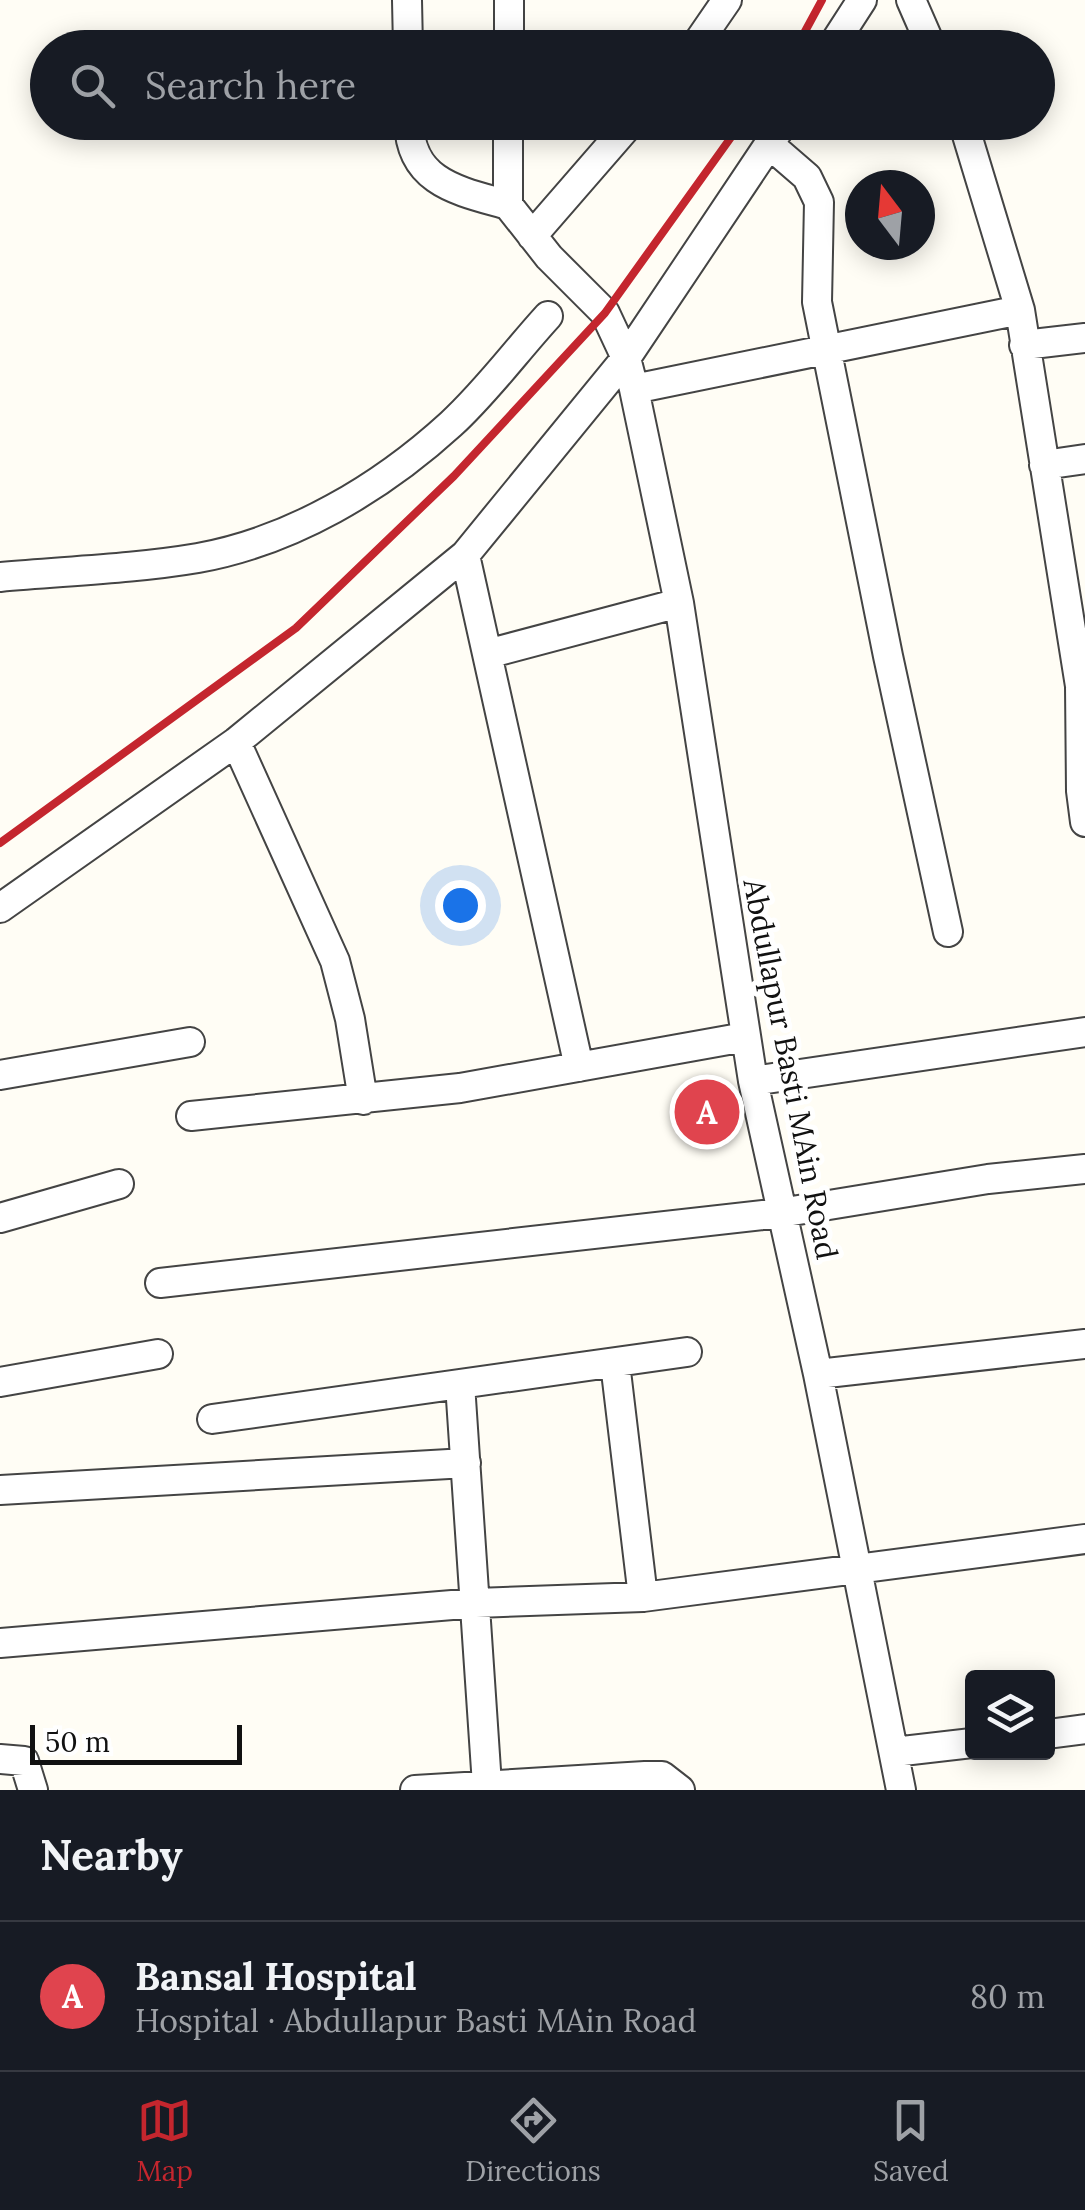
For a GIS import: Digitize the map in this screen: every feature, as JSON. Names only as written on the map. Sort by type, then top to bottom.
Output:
[{"type":"street","points":[[407,0],[408,30]]},
{"type":"street","points":[[508,30],[509,0]]},
{"type":"street","points":[[706,30],[727,0]]},
{"type":"street","points":[[843,30],[862,0]]},
{"type":"street","points":[[910,0],[924,30]]},
{"type":"street","points":[[410,140],[423,168],[458,191],[508,205],[508,140]]},
{"type":"street","points":[[532,236],[615,140]]},
{"type":"street","points":[[0,908],[236,742],[465,555],[626,358],[772,140]]},
{"type":"street","points":[[780,140],[807,177],[819,202],[817,302],[948,932]]},
{"type":"street","points":[[968,140],[1020,310],[1083,686],[1085,822]]},
{"type":"street","name":"Abdullapur Basti MAin Road","points":[[508,205],[605,313],[626,358],[634,389],[679,603],[744,1037],[818,1374],[901,1790]]},
{"type":"street","points":[[634,389],[1020,310]]},
{"type":"street","points":[[0,578],[197,558],[254,544],[305,522],[357,496],[453,423],[548,316]]},
{"type":"street","points":[[1024,344],[1085,338]]},
{"type":"street","points":[[1044,465],[1085,459]]},
{"type":"street","points":[[465,555],[579,1068]]},
{"type":"street","points":[[486,654],[679,603]]},
{"type":"street","points":[[236,742],[335,962],[364,1100]]},
{"type":"street","points":[[753,1080],[1085,1032]]},
{"type":"street","points":[[191,1116],[460,1088],[744,1037]]},
{"type":"street","points":[[0,1075],[190,1042]]},
{"type":"street","points":[[160,1283],[780,1213],[988,1179],[1085,1169]]},
{"type":"street","points":[[0,1218],[119,1184]]},
{"type":"street","points":[[818,1374],[1085,1344]]},
{"type":"street","points":[[212,1419],[688,1352]]},
{"type":"street","points":[[0,1382],[158,1354]]},
{"type":"street","points":[[615,1362],[643,1596]]},
{"type":"street","points":[[460,1384],[487,1785]]},
{"type":"street","points":[[0,1490],[466,1463]]},
{"type":"street","points":[[0,1643],[476,1603],[643,1596],[1085,1539]]},
{"type":"street","points":[[1055,1733],[1085,1730]]},
{"type":"street","points":[[894,1752],[965,1743]]},
{"type":"street","points":[[0,1760],[24,1761],[32,1790]]},
{"type":"street","points":[[416,1790],[662,1776],[680,1790]]},
{"type":"building","points":[[723,1094],[728,1136],[691,1141],[686,1098]]},
{"type":"railway","points":[[806,30],[822,0]]},
{"type":"railway","points":[[0,843],[296,628],[454,476],[605,313],[729,140]]},
{"type":"place","name":"Bansal Hospital","points":[[707,1112]]}]
